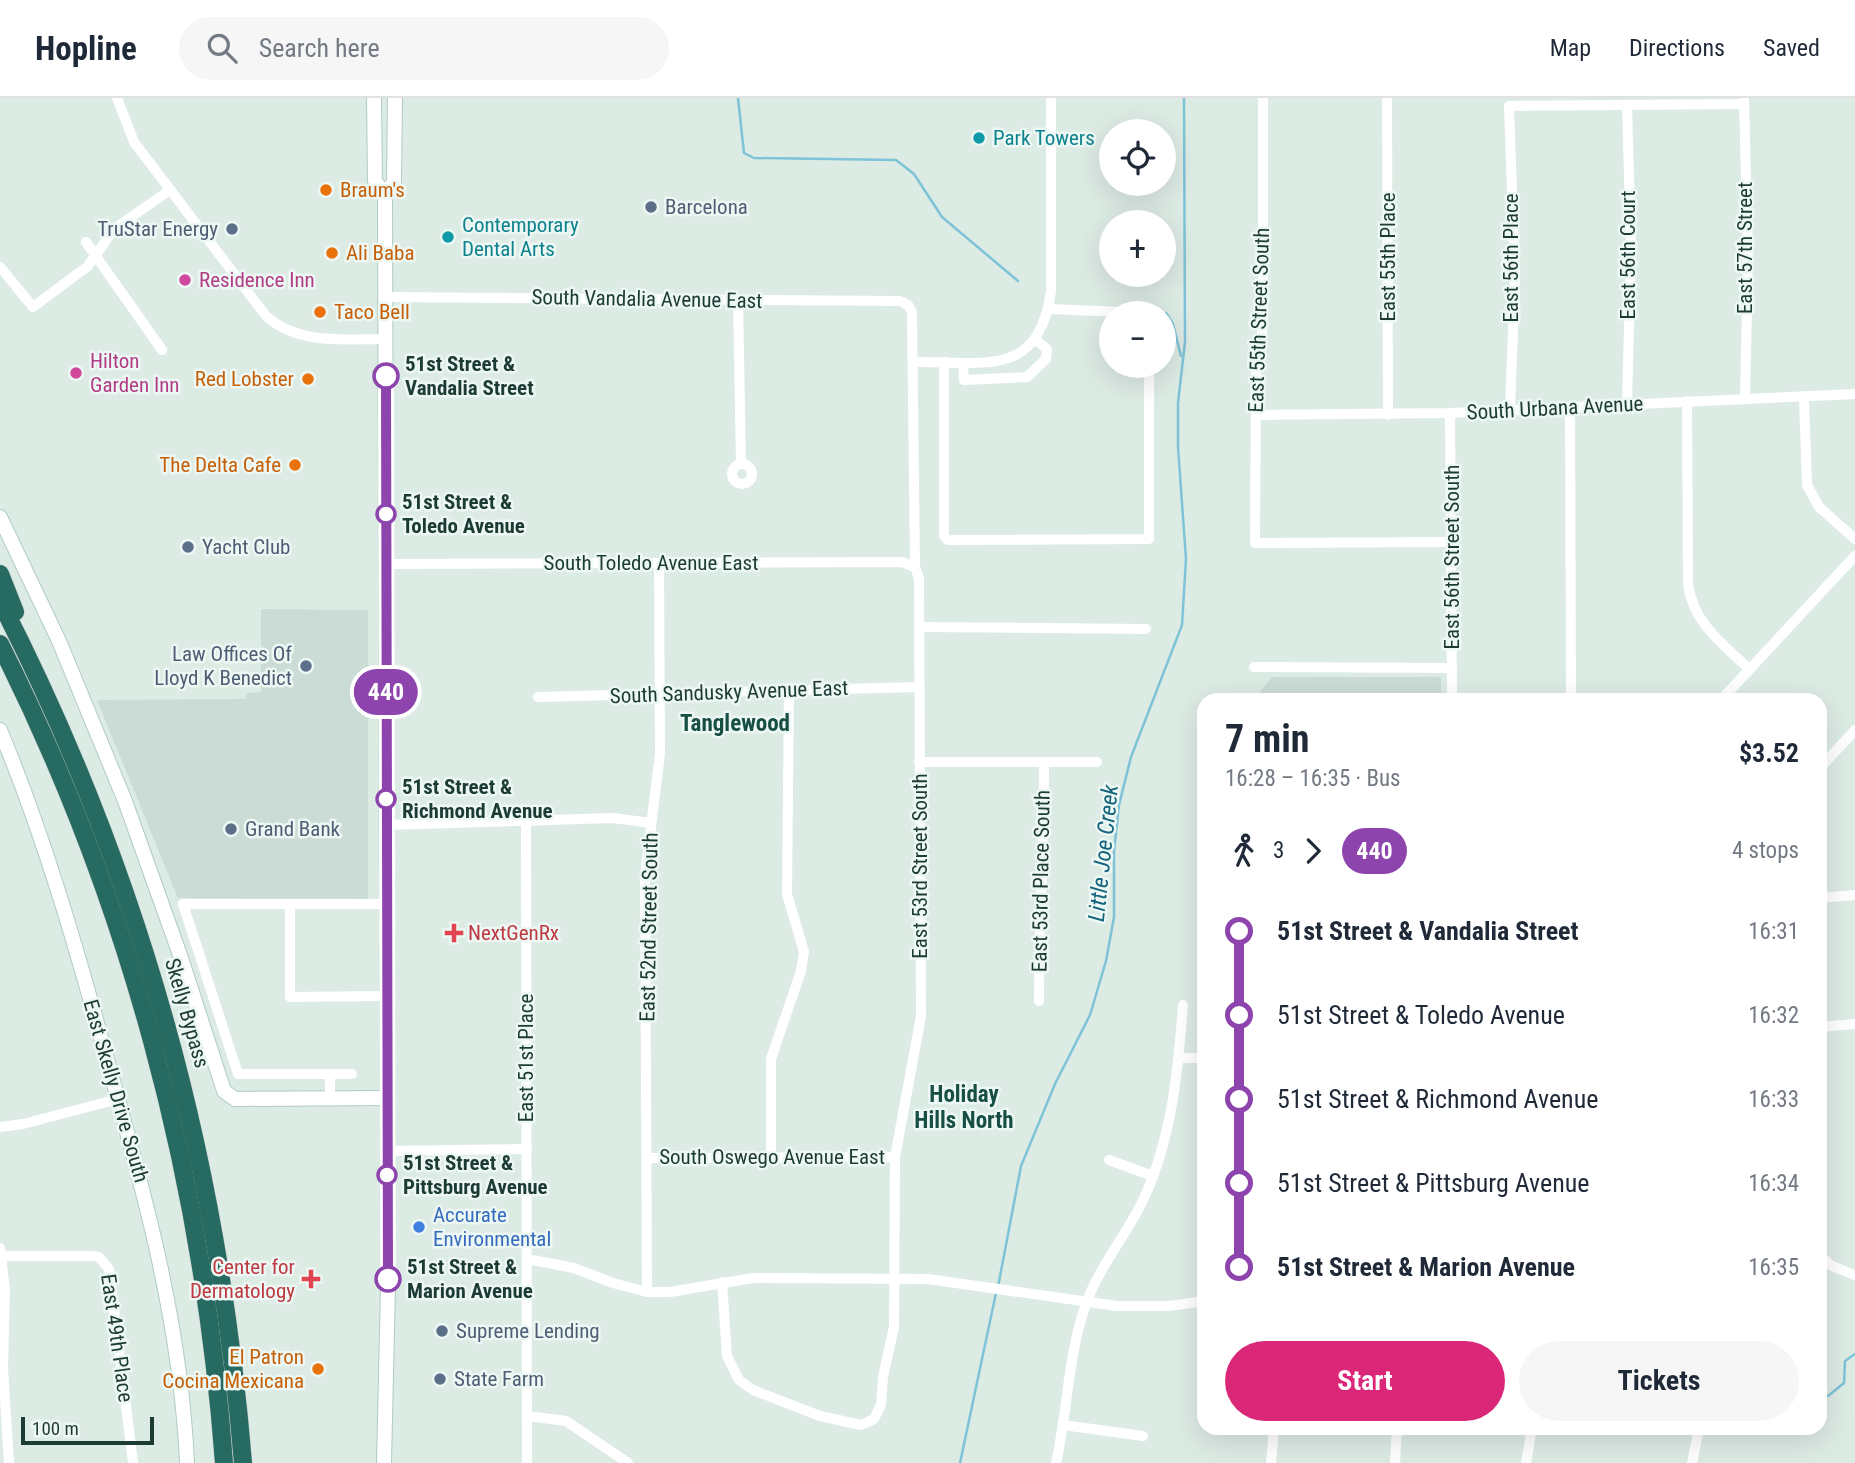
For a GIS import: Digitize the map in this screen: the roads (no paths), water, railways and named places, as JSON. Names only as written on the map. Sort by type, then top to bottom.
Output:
[{"type":"highway","points":[[0,573],[40,678]]},
{"type":"highway","name":"Skelly Bypass","points":[[0,601],[40,678],[118,869],[177,1057],[219,1255],[243,1463]]},
{"type":"highway","name":"Skelly Bypass","points":[[0,644],[44,734],[79,818],[104,885],[148,1024],[180,1149],[200,1254],[214,1355],[224,1463]]},
{"type":"main road","points":[[374,98],[375,181],[385,194]]},
{"type":"main road","points":[[384,1463],[388,1286],[385,194],[394,182],[395,98]]},
{"type":"main road","points":[[0,517],[64,652],[116,778],[161,899],[220,1085],[228,1096],[235,1099],[387,1098]]},
{"type":"main road","name":"East Skelly Drive South","points":[[0,730],[56,883],[118,1098],[168,1294],[178,1361],[187,1463]]},
{"type":"street","points":[[117,98],[134,142],[258,309],[274,323],[315,338],[385,339]]},
{"type":"street","points":[[913,362],[1000,362],[1018,355],[1035,339],[1048,318],[1051,98]]},
{"type":"street","name":"East 55th Street South","points":[[1263,98],[1263,324],[1256,374],[1255,543],[1452,542]]},
{"type":"street","name":"East 55th Place","points":[[1387,98],[1388,415]]},
{"type":"street","points":[[1627,105],[1744,101]]},
{"type":"street","name":"East 57th Street","points":[[1744,101],[1748,259],[1745,399]]},
{"type":"street","name":"East 56th Place","points":[[1510,410],[1515,277],[1509,106],[1627,105]]},
{"type":"street","name":"East 56th Court","points":[[1627,105],[1632,249],[1627,404]]},
{"type":"street","points":[[0,267],[33,307],[88,266],[114,229],[170,190]]},
{"type":"street","points":[[86,242],[162,350]]},
{"type":"street","name":"South Vandalia Avenue East","points":[[385,297],[900,301],[908,305]]},
{"type":"street","points":[[738,300],[741,464]]},
{"type":"street","name":"East 53rd Street South","points":[[722,1282],[727,1356],[731,1370],[752,1390],[787,1404],[853,1424],[870,1422],[881,1405],[883,1377],[893,1339],[895,1157],[921,1016],[919,578],[915,567],[912,312],[908,305]]},
{"type":"street","points":[[1049,309],[1099,311]]},
{"type":"street","points":[[963,363],[964,380],[1027,377],[1046,359],[1047,349],[1035,339]]},
{"type":"street","points":[[944,362],[944,536],[947,540],[1149,539],[1149,378]]},
{"type":"street","name":"South Urbana Avenue","points":[[1256,415],[1450,413],[1855,394]]},
{"type":"street","points":[[1804,398],[1807,485],[1819,507],[1855,539]]},
{"type":"street","points":[[1687,401],[1688,584],[1692,604],[1704,625],[1749,669]]},
{"type":"street","points":[[1570,407],[1571,693]]},
{"type":"street","name":"East 56th Street South","points":[[1450,413],[1452,693]]},
{"type":"street","points":[[1727,693],[1855,556]]},
{"type":"street","name":"South Toledo Avenue East","points":[[386,564],[902,562],[915,567]]},
{"type":"street","name":"East 52nd Street South","points":[[647,1292],[645,875],[660,754],[659,564]]},
{"type":"street","points":[[919,627],[1146,629]]},
{"type":"street","points":[[1254,667],[1452,668]]},
{"type":"street","name":"South Sandusky Avenue East","points":[[538,697],[919,687]]},
{"type":"street","points":[[771,1157],[772,1059],[799,978],[804,952],[788,907],[787,894],[789,690]]},
{"type":"street","points":[[1827,760],[1855,730]]},
{"type":"street","points":[[919,762],[1097,762]]},
{"type":"street","name":"East 53rd Place South","points":[[1039,1001],[1039,882],[1044,842],[1044,762]]},
{"type":"street","points":[[387,825],[613,818],[651,822]]},
{"type":"street","name":"East 51st Place","points":[[526,822],[527,1463]]},
{"type":"street","points":[[1827,897],[1855,895]]},
{"type":"street","points":[[352,1074],[238,1074],[183,904],[386,904]]},
{"type":"street","points":[[290,905],[290,997],[387,996]]},
{"type":"street","points":[[1056,1463],[1075,1348],[1087,1302],[1153,1176],[1166,1135],[1179,1058],[1183,1005]]},
{"type":"street","points":[[203,1026],[221,1021]]},
{"type":"street","points":[[1827,1026],[1855,1024]]},
{"type":"street","points":[[1179,1058],[1197,1058]]},
{"type":"street","points":[[330,1074],[330,1099]]},
{"type":"street","points":[[0,1127],[23,1124],[118,1098]]},
{"type":"street","points":[[387,1151],[527,1150]]},
{"type":"street","name":"South Oswego Avenue East","points":[[648,1158],[895,1157]]},
{"type":"street","points":[[1109,1160],[1153,1176]]},
{"type":"street","points":[[1,1252],[5,1289],[3,1368],[9,1463]]},
{"type":"street","name":"East 49th Place","points":[[1,1252],[99,1257],[109,1269],[133,1463]]},
{"type":"street","points":[[527,1259],[574,1268],[647,1292],[670,1292],[753,1278],[895,1279],[975,1284],[1087,1302],[1139,1307],[1197,1302]]},
{"type":"street","points":[[1827,1262],[1855,1275]]},
{"type":"street","points":[[527,1416],[566,1421],[628,1463]]},
{"type":"street","points":[[1063,1425],[1143,1436]]},
{"type":"street","points":[[1270,1463],[1273,1435]]},
{"type":"street","points":[[1395,1463],[1396,1435]]},
{"type":"street","points":[[1526,1463],[1531,1435]]},
{"type":"street","points":[[1692,1463],[1698,1435]]},
{"type":"waterway","name":"Little Joe Creek","points":[[738,98],[744,153],[754,158],[896,160],[914,174],[942,217],[1018,281]]},
{"type":"waterway","name":"Little Joe Creek","points":[[998,1287],[1021,1166],[1055,1084],[1090,1015],[1106,961],[1114,917],[1114,851],[1119,805],[1131,757],[1182,625],[1186,559],[1178,447],[1178,403],[1185,342],[1184,98]]},
{"type":"waterway","name":"Little Joe Creek","points":[[1176,336],[1181,356]]},
{"type":"waterway","name":"Little Joe Creek","points":[[960,1463],[996,1293]]},
{"type":"waterway","points":[[1828,1396],[1844,1383],[1845,1361],[1855,1354]]},
{"type":"place","name":"Park Towers","points":[[979,138]]},
{"type":"place","name":"Braum's","points":[[326,190]]},
{"type":"place","name":"Barcelona","points":[[651,207]]},
{"type":"place","name":"TruStar Energy","points":[[232,229]]},
{"type":"place","name":"Contemporary Dental Arts","points":[[448,237]]},
{"type":"place","name":"Ali Baba","points":[[332,253]]},
{"type":"place","name":"Residence Inn","points":[[185,280]]},
{"type":"place","name":"Taco Bell","points":[[320,312]]},
{"type":"place","name":"Hilton Garden Inn","points":[[76,373]]},
{"type":"place","name":"51st Street & Vandalia Street","points":[[386,376]]},
{"type":"place","name":"Red Lobster","points":[[308,379]]},
{"type":"place","name":"The Delta Cafe","points":[[295,465]]},
{"type":"place","name":"51st Street & Toledo Avenue","points":[[386,514]]},
{"type":"place","name":"Yacht Club","points":[[188,547]]},
{"type":"place","name":"Law Offices Of Lloyd K Benedict","points":[[306,666]]},
{"type":"place","name":"51st Street & Richmond Avenue","points":[[386,799]]},
{"type":"place","name":"Grand Bank","points":[[231,829]]},
{"type":"place","name":"NextGenRx","points":[[454,933]]},
{"type":"place","name":"51st Street & Pittsburg Avenue","points":[[387,1175]]},
{"type":"place","name":"Accurate Environmental","points":[[419,1227]]},
{"type":"place","name":"Center for Dermatology","points":[[311,1279]]},
{"type":"place","name":"51st Street & Marion Avenue","points":[[388,1279]]},
{"type":"place","name":"Supreme Lending","points":[[442,1331]]},
{"type":"place","name":"El Patron Cocina Mexicana","points":[[318,1369]]},
{"type":"place","name":"State Farm","points":[[440,1379]]},
{"type":"district","name":"Tanglewood","points":[[735,723]]},
{"type":"district","name":"Holiday Hills North","points":[[964,1107]]}]
